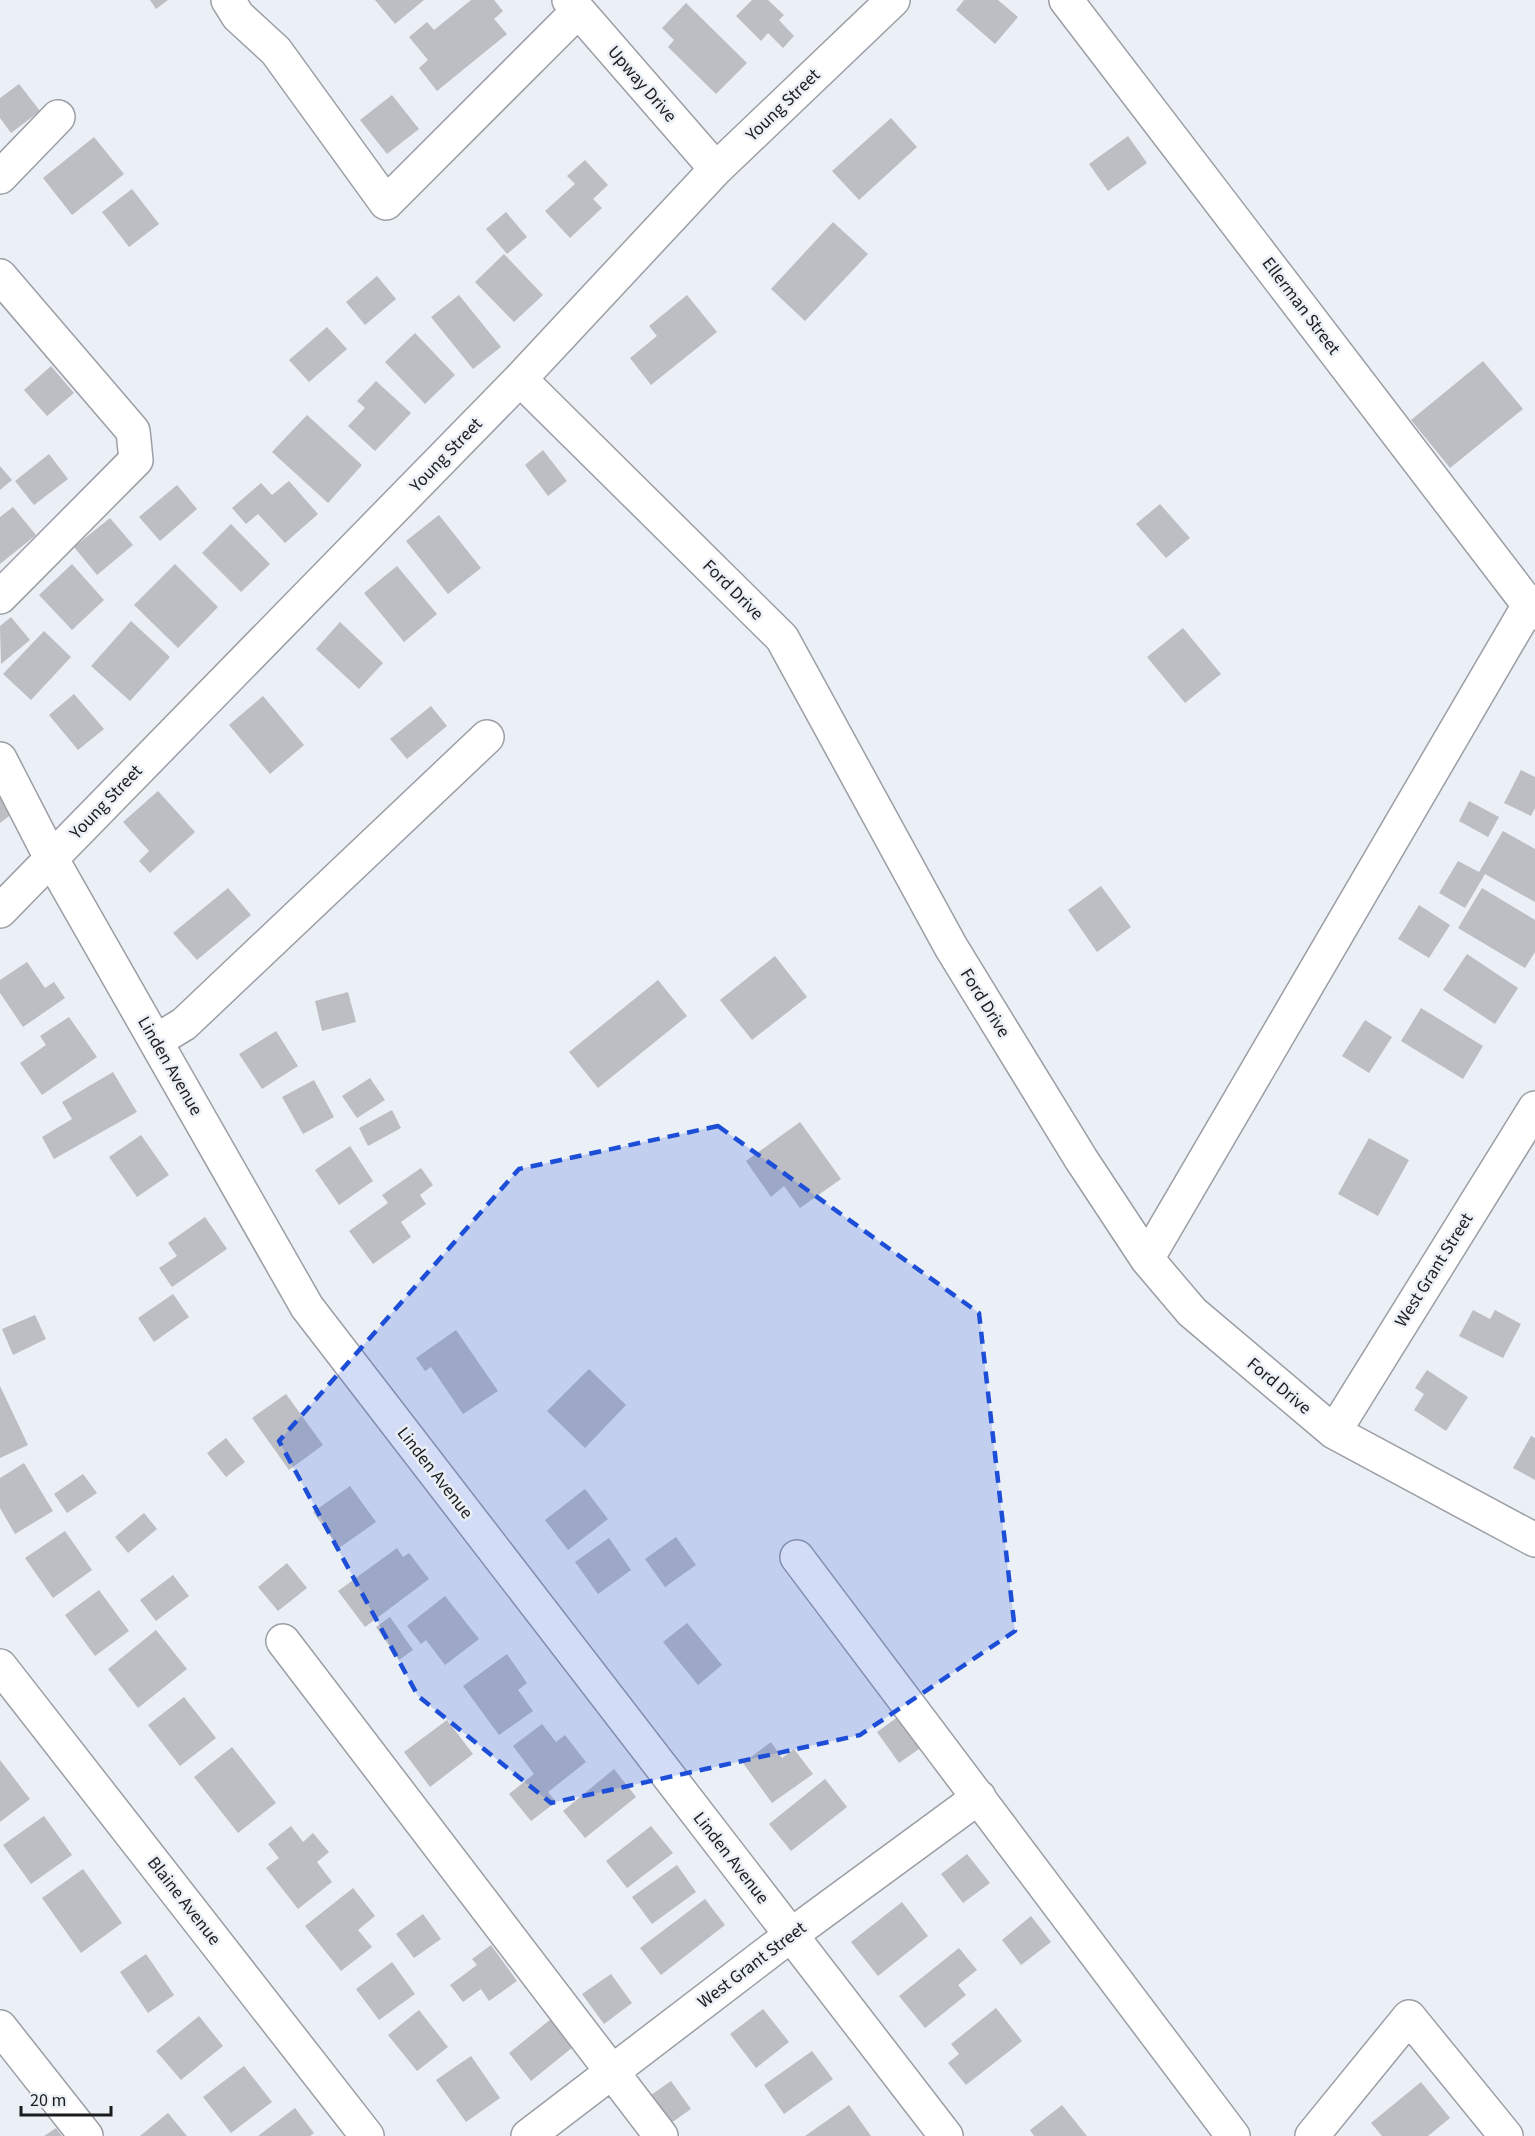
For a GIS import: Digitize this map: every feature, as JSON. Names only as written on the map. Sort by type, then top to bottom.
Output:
[{"type":"street","points":[[228,0],[238,15],[276,51],[386,202],[573,5]]},
{"type":"street","name":"Young Street","points":[[0,911],[520,379],[716,169],[893,0]]},
{"type":"street","name":"Ellerman Street","points":[[1066,0],[1532,609]]},
{"type":"street","name":"Upway Drive","points":[[573,5],[716,169]]},
{"type":"street","points":[[0,177],[58,117]]},
{"type":"street","points":[[0,276],[133,431],[136,460],[0,597]]},
{"type":"street","name":"Ford Drive","points":[[520,379],[782,638],[951,947],[1081,1159],[1146,1259],[1192,1312],[1334,1432],[1535,1540]]},
{"type":"street","points":[[1146,1259],[1532,609]]},
{"type":"street","points":[[156,1041],[184,1024],[487,737]]},
{"type":"street","name":"Linden Avenue","points":[[0,759],[51,858],[307,1307],[946,2136]]},
{"type":"street","name":"West Grant Street","points":[[1334,1432],[1535,1108]]},
{"type":"street","points":[[797,1557],[980,1797],[1233,2136]]},
{"type":"street","points":[[283,1641],[661,2136]]},
{"type":"street","name":"Blaine Avenue","points":[[0,1666],[368,2136]]},
{"type":"street","name":"West Grant Street","points":[[528,2136],[791,1935],[980,1797]]},
{"type":"street","points":[[1312,2136],[1409,2018],[1506,2136]]},
{"type":"street","points":[[0,2027],[86,2136]]},
{"type":"highlighted area","points":[[718,1126],[979,1313],[1015,1631],[860,1735],[551,1803],[418,1696],[279,1441],[519,1169]]},
{"type":"building","points":[[150,0],[168,0],[156,9]]},
{"type":"building","points":[[375,0],[424,0],[395,24]]},
{"type":"building","points":[[471,0],[494,0],[503,11],[494,19],[507,34],[437,91],[419,68],[428,60],[409,37],[427,22],[434,30]]},
{"type":"building","points":[[752,0],[768,0],[784,15],[779,20],[794,36],[783,48],[768,33],[761,41],[736,16]]},
{"type":"building","points":[[964,0],[998,0],[1018,17],[995,44],[956,10]]},
{"type":"building","points":[[686,3],[747,63],[716,94],[668,47],[674,40],[662,28]]},
{"type":"building","points":[[19,84],[40,111],[11,133],[0,118],[0,98]]},
{"type":"building","points":[[392,95],[419,129],[387,154],[360,120]]},
{"type":"building","points":[[891,118],[917,147],[859,200],[832,171]]},
{"type":"building","points":[[1128,136],[1147,163],[1108,191],[1089,164]]},
{"type":"building","points":[[94,137],[124,174],[72,215],[43,178]]},
{"type":"building","points":[[585,160],[608,185],[593,199],[602,208],[570,238],[545,211],[575,184],[567,176]]},
{"type":"building","points":[[132,189],[159,224],[129,247],[102,212]]},
{"type":"building","points":[[506,212],[527,237],[507,254],[486,229]]},
{"type":"building","points":[[833,222],[868,254],[805,321],[771,289]]},
{"type":"building","points":[[504,254],[543,295],[514,322],[475,282]]},
{"type":"building","points":[[377,276],[396,299],[365,325],[346,302]]},
{"type":"building","points":[[459,295],[501,347],[473,369],[431,317]]},
{"type":"building","points":[[687,295],[717,332],[651,385],[630,358],[657,336],[649,326]]},
{"type":"building","points":[[327,327],[347,349],[309,382],[289,360]]},
{"type":"building","points":[[415,333],[455,375],[425,404],[385,362]]},
{"type":"building","points":[[1483,361],[1523,409],[1450,468],[1411,420]]},
{"type":"building","points":[[51,366],[74,393],[47,416],[24,390]]},
{"type":"building","points":[[376,381],[411,413],[375,451],[348,426],[365,408],[357,401]]},
{"type":"building","points":[[307,415],[362,465],[328,503],[272,452]]},
{"type":"building","points":[[543,450],[567,481],[548,496],[525,465]]},
{"type":"building","points":[[49,454],[68,479],[34,505],[15,481]]},
{"type":"building","points":[[0,466],[12,480],[0,490]]},
{"type":"building","points":[[289,481],[318,514],[285,543],[258,514],[246,524],[232,508],[261,483],[272,495]]},
{"type":"building","points":[[177,485],[197,509],[160,541],[139,517]]},
{"type":"building","points":[[1160,504],[1190,538],[1166,558],[1136,524]]},
{"type":"building","points":[[13,507],[36,535],[0,564],[0,517]]},
{"type":"building","points":[[439,515],[481,568],[448,594],[406,541]]},
{"type":"building","points":[[110,518],[133,545],[97,575],[74,547]]},
{"type":"building","points":[[231,524],[270,564],[241,592],[202,553]]},
{"type":"building","points":[[72,564],[104,600],[72,630],[39,595]]},
{"type":"building","points":[[175,564],[218,607],[178,648],[134,605]]},
{"type":"building","points":[[397,566],[437,614],[404,642],[364,593]]},
{"type":"building","points":[[11,617],[30,640],[1,664],[0,626]]},
{"type":"building","points":[[131,621],[170,657],[130,701],[91,666]]},
{"type":"building","points":[[340,622],[383,663],[359,689],[316,649]]},
{"type":"building","points":[[1183,628],[1221,674],[1185,703],[1147,657]]},
{"type":"building","points":[[44,631],[71,657],[31,700],[3,674]]},
{"type":"building","points":[[74,694],[104,729],[78,750],[49,715]]},
{"type":"building","points":[[263,696],[304,745],[270,774],[229,725]]},
{"type":"building","points":[[431,706],[447,726],[407,759],[390,739]]},
{"type":"building","points":[[1521,770],[1535,777],[1535,808],[1531,816],[1504,803]]},
{"type":"building","points":[[0,788],[17,810],[0,823]]},
{"type":"building","points":[[158,791],[195,832],[150,873],[139,861],[149,851],[123,822]]},
{"type":"building","points":[[1469,801],[1499,817],[1488,837],[1459,821]]},
{"type":"building","points":[[1503,831],[1535,849],[1535,902],[1485,874],[1465,908],[1439,893],[1458,861],[1479,872]]},
{"type":"building","points":[[1101,886],[1131,927],[1097,952],[1068,910]]},
{"type":"building","points":[[228,888],[251,915],[197,960],[173,933]]},
{"type":"building","points":[[1482,888],[1535,920],[1535,952],[1525,968],[1458,928]]},
{"type":"building","points":[[1419,905],[1450,925],[1429,958],[1398,939]]},
{"type":"building","points":[[1467,954],[1518,988],[1495,1024],[1443,990]]},
{"type":"building","points":[[775,956],[807,997],[752,1040],[720,1000]]},
{"type":"building","points":[[27,962],[45,988],[54,982],[65,998],[23,1027],[0,993],[0,980]]},
{"type":"building","points":[[658,980],[687,1016],[598,1088],[569,1052]]},
{"type":"building","points":[[348,992],[356,1022],[322,1031],[315,1001]]},
{"type":"building","points":[[1421,1008],[1483,1046],[1463,1079],[1401,1041]]},
{"type":"building","points":[[69,1017],[97,1057],[42,1095],[20,1063],[46,1045],[40,1036]]},
{"type":"building","points":[[1365,1020],[1392,1037],[1369,1073],[1342,1056]]},
{"type":"building","points":[[276,1031],[298,1066],[262,1089],[239,1054]]},
{"type":"building","points":[[113,1072],[137,1112],[54,1159],[42,1137],[72,1119],[62,1102]]},
{"type":"building","points":[[370,1078],[385,1100],[357,1118],[342,1096]]},
{"type":"building","points":[[314,1080],[334,1117],[303,1134],[282,1097]]},
{"type":"building","points":[[392,1110],[401,1128],[368,1146],[359,1128]]},
{"type":"building","points":[[800,1122],[841,1179],[800,1208],[784,1186],[771,1197],[746,1161]]},
{"type":"building","points":[[141,1135],[169,1175],[137,1197],[109,1157]]},
{"type":"building","points":[[1369,1138],[1409,1160],[1378,1216],[1338,1194]]},
{"type":"building","points":[[350,1146],[373,1181],[339,1205],[315,1170]]},
{"type":"building","points":[[421,1168],[433,1185],[420,1195],[426,1204],[401,1222],[411,1237],[373,1264],[349,1231],[388,1203],[382,1195]]},
{"type":"building","points":[[205,1217],[227,1249],[172,1287],[159,1268],[177,1256],[168,1243]]},
{"type":"building","points":[[173,1294],[189,1317],[154,1342],[138,1318]]},
{"type":"building","points":[[1473,1310],[1490,1319],[1495,1310],[1521,1324],[1503,1358],[1459,1336]]},
{"type":"building","points":[[35,1315],[46,1339],[13,1355],[2,1329]]},
{"type":"building","points":[[456,1330],[498,1391],[463,1414],[431,1367],[425,1371],[416,1358]]},
{"type":"building","points":[[589,1369],[626,1405],[585,1448],[547,1411]]},
{"type":"building","points":[[1427,1370],[1468,1397],[1446,1431],[1414,1410],[1424,1394],[1415,1388]]},
{"type":"building","points":[[0,1386],[28,1445],[0,1458]]},
{"type":"building","points":[[286,1394],[323,1445],[289,1470],[252,1418]]},
{"type":"building","points":[[1531,1436],[1535,1438],[1535,1480],[1513,1468]]},
{"type":"building","points":[[226,1438],[245,1462],[226,1477],[207,1453]]},
{"type":"building","points":[[24,1463],[53,1511],[15,1534],[0,1508],[0,1478]]},
{"type":"building","points":[[83,1474],[97,1493],[67,1513],[54,1494]]},
{"type":"building","points":[[350,1486],[376,1522],[339,1548],[313,1512]]},
{"type":"building","points":[[585,1489],[608,1519],[568,1550],[545,1520]]},
{"type":"building","points":[[144,1513],[157,1529],[128,1553],[115,1537]]},
{"type":"building","points":[[65,1531],[92,1570],[53,1598],[25,1558]]},
{"type":"building","points":[[676,1537],[696,1565],[665,1587],[645,1559]]},
{"type":"building","points":[[609,1538],[631,1570],[598,1594],[575,1562]]},
{"type":"building","points":[[397,1548],[403,1557],[409,1553],[429,1579],[365,1627],[338,1591]]},
{"type":"building","points":[[287,1563],[307,1588],[278,1611],[258,1587]]},
{"type":"building","points":[[173,1575],[189,1596],[156,1621],[140,1600]]},
{"type":"building","points":[[99,1590],[129,1631],[95,1656],[65,1615]]},
{"type":"building","points":[[445,1596],[479,1639],[445,1665],[426,1640],[421,1644],[407,1626]]},
{"type":"building","points":[[390,1617],[413,1650],[399,1660],[376,1627]]},
{"type":"building","points":[[687,1623],[722,1665],[698,1685],[663,1642]]},
{"type":"building","points":[[156,1630],[187,1669],[138,1708],[108,1669]]},
{"type":"building","points":[[507,1654],[527,1683],[518,1690],[533,1711],[499,1735],[463,1686]]},
{"type":"building","points":[[184,1697],[216,1738],[180,1766],[148,1725]]},
{"type":"building","points":[[906,1711],[929,1742],[899,1763],[877,1732]]},
{"type":"building","points":[[447,1720],[473,1754],[430,1787],[404,1752]]},
{"type":"building","points":[[542,1724],[556,1742],[565,1735],[586,1762],[548,1792],[556,1802],[531,1821],[509,1794],[534,1774],[513,1746]]},
{"type":"building","points":[[771,1742],[782,1758],[794,1749],[813,1774],[772,1803],[743,1763]]},
{"type":"building","points":[[232,1747],[276,1803],[238,1833],[194,1777]]},
{"type":"building","points":[[0,1760],[30,1799],[0,1822]]},
{"type":"building","points":[[614,1769],[636,1797],[585,1838],[563,1811]]},
{"type":"building","points":[[825,1779],[847,1807],[791,1851],[769,1824]]},
{"type":"building","points":[[44,1816],[72,1855],[31,1884],[3,1845]]},
{"type":"building","points":[[291,1826],[303,1842],[313,1833],[329,1852],[317,1862],[332,1882],[298,1909],[266,1868],[279,1858],[268,1844]]},
{"type":"building","points":[[651,1826],[673,1853],[627,1888],[606,1861]]},
{"type":"building","points":[[967,1854],[990,1883],[963,1903],[941,1874]]},
{"type":"building","points":[[677,1865],[696,1892],[652,1924],[632,1897]]},
{"type":"building","points":[[83,1869],[122,1923],[81,1953],[42,1898]]},
{"type":"building","points":[[353,1888],[375,1916],[358,1930],[372,1947],[341,1971],[305,1926]]},
{"type":"building","points":[[705,1899],[725,1925],[661,1975],[640,1948]]},
{"type":"building","points":[[902,1902],[928,1936],[878,1976],[851,1942]]},
{"type":"building","points":[[423,1914],[441,1939],[414,1958],[396,1934]]},
{"type":"building","points":[[1031,1916],[1051,1942],[1021,1965],[1002,1940]]},
{"type":"building","points":[[491,1945],[517,1981],[489,2001],[481,1989],[463,2002],[450,1985],[477,1965],[472,1959]]},
{"type":"building","points":[[959,1948],[977,1970],[958,1985],[966,1995],[925,2028],[899,1996]]},
{"type":"building","points":[[146,1954],[174,1995],[148,2013],[120,1972]]},
{"type":"building","points":[[392,1962],[415,1994],[379,2020],[356,1989]]},
{"type":"building","points":[[611,1974],[632,2003],[604,2024],[582,1994]]},
{"type":"building","points":[[996,2008],[1022,2041],[966,2085],[948,2063],[959,2054],[951,2044]]},
{"type":"building","points":[[763,2009],[789,2042],[756,2068],[730,2034]]},
{"type":"building","points":[[419,2010],[448,2047],[417,2071],[388,2035]]},
{"type":"building","points":[[199,2016],[223,2046],[181,2080],[156,2051]]},
{"type":"building","points":[[551,2019],[573,2047],[531,2081],[509,2053]]},
{"type":"building","points":[[812,2051],[833,2079],[784,2114],[764,2085]]},
{"type":"building","points":[[471,2056],[500,2098],[466,2122],[436,2080]]},
{"type":"building","points":[[244,2066],[272,2102],[231,2133],[203,2097]]},
{"type":"building","points":[[671,2081],[691,2109],[661,2130],[641,2102]]},
{"type":"building","points":[[1421,2082],[1450,2118],[1428,2136],[1382,2136],[1371,2123]]},
{"type":"building","points":[[849,2105],[871,2136],[805,2136]]},
{"type":"building","points":[[1062,2105],[1087,2136],[1034,2136],[1030,2130]]},
{"type":"building","points":[[295,2108],[314,2133],[310,2136],[258,2136]]},
{"type":"building","points":[[168,2113],[187,2136],[140,2136]]},
{"type":"building","points":[[56,2128],[62,2136],[44,2136]]}]
